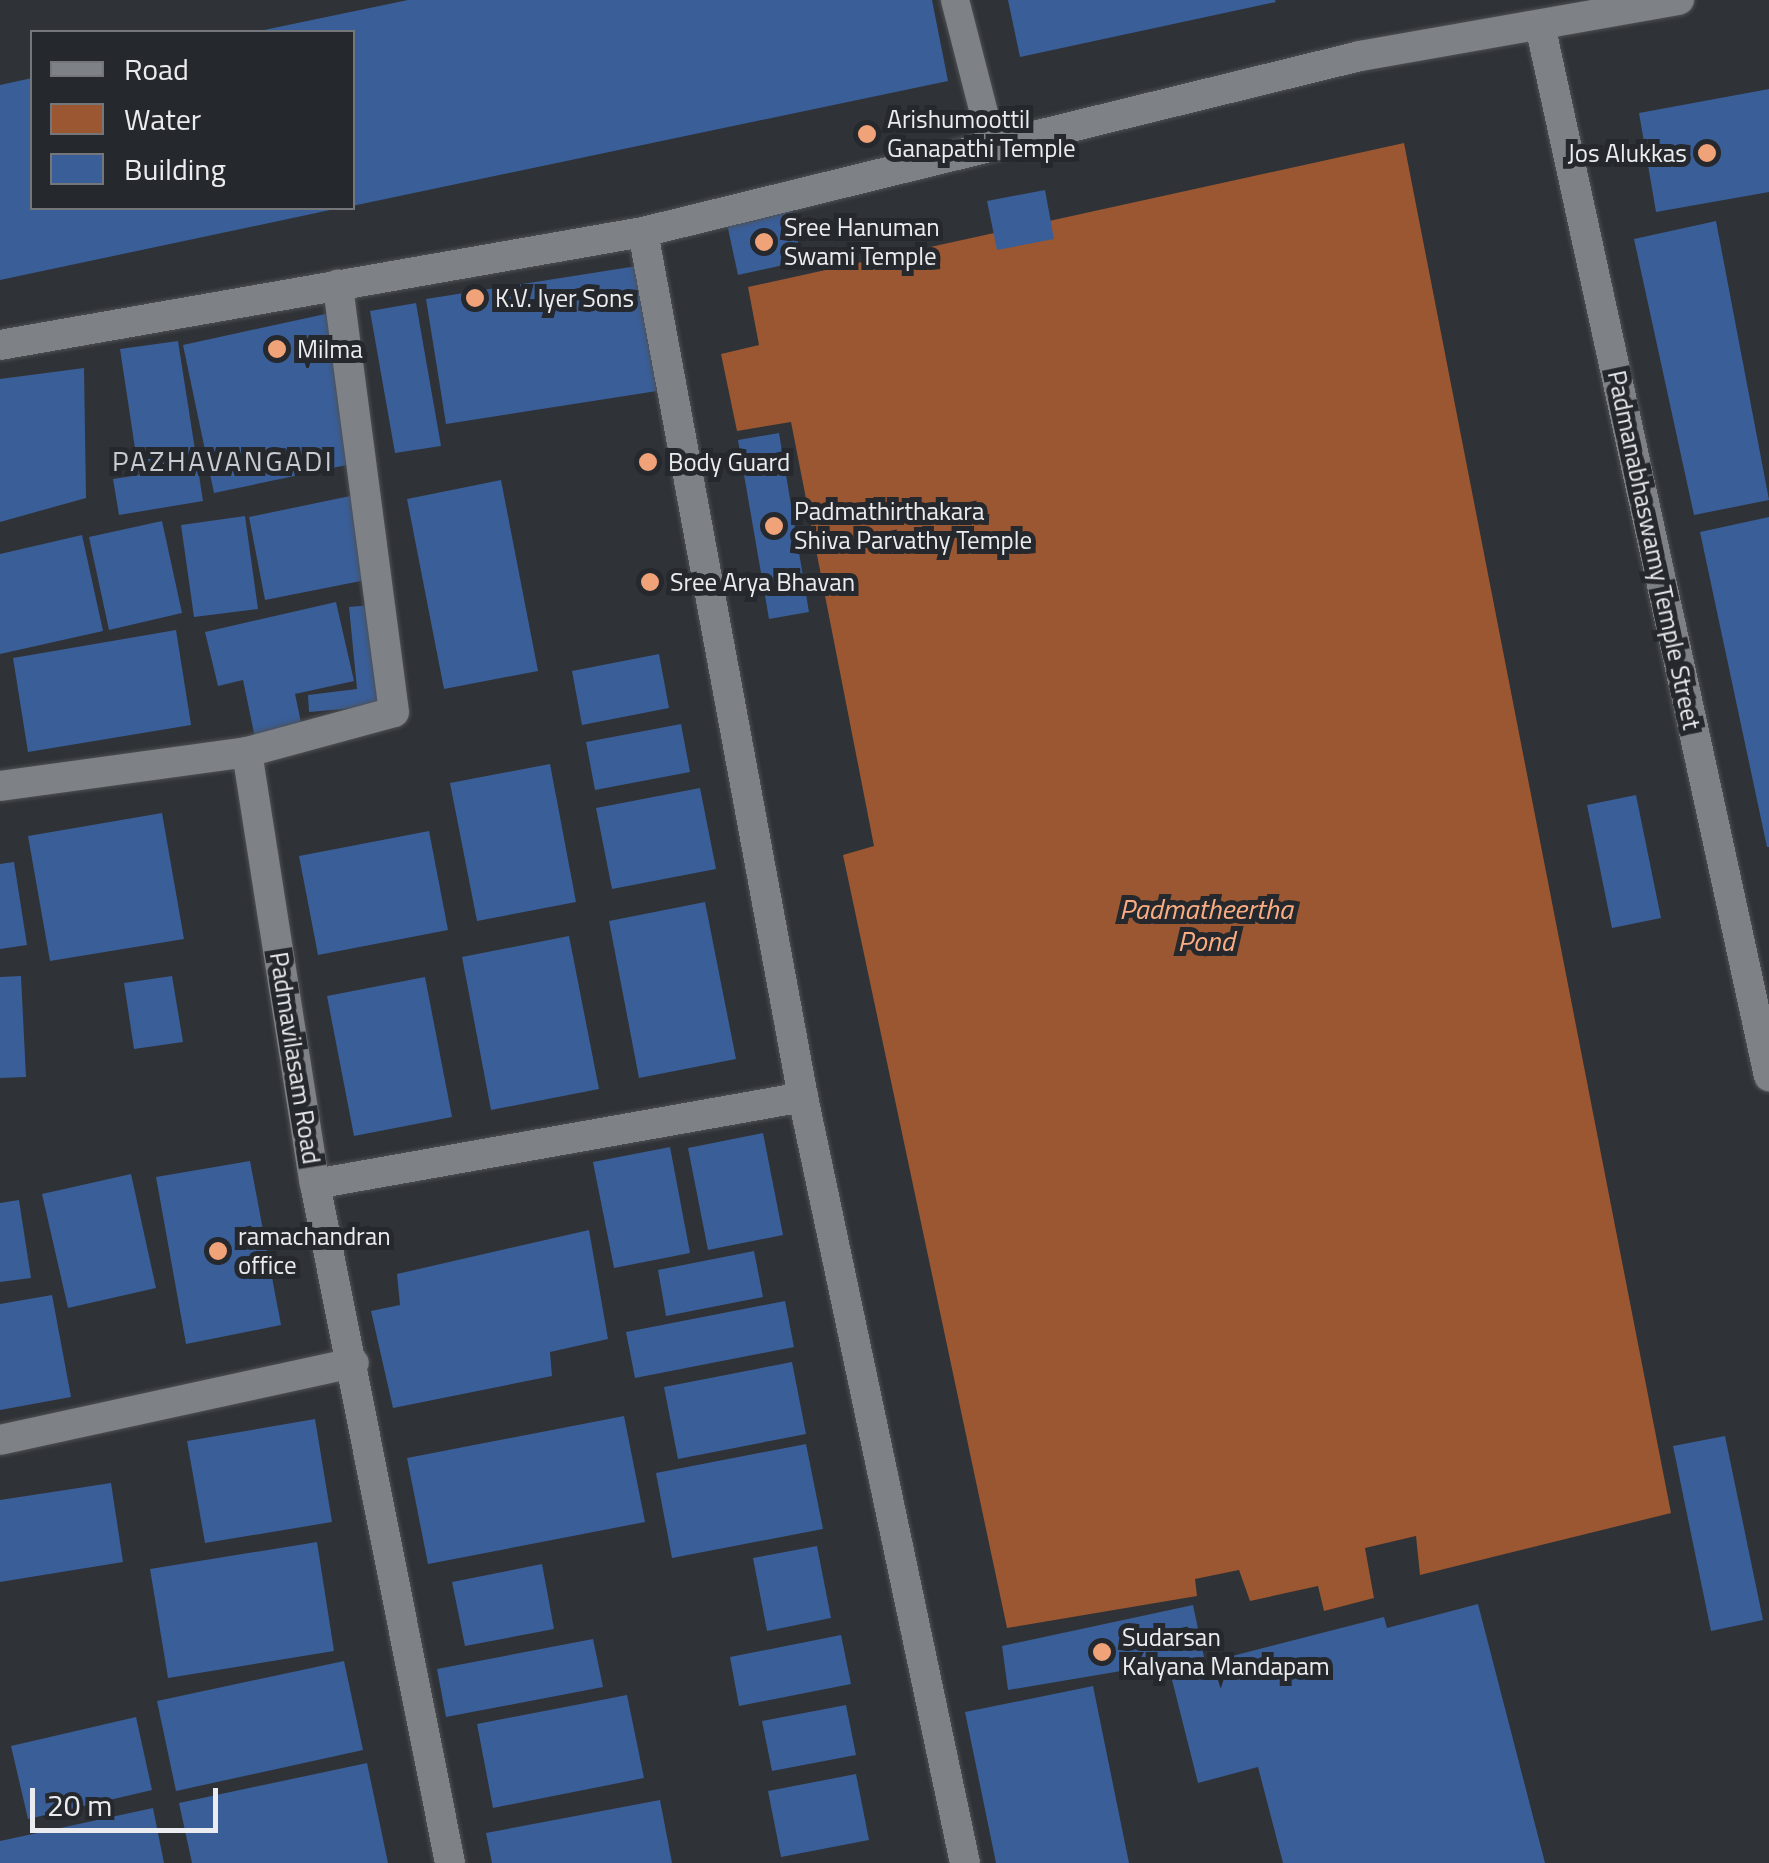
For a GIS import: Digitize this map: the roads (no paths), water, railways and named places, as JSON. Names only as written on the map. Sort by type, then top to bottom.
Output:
[{"type":"street","points":[[0,345],[643,232],[992,140],[1538,12],[1679,0]]},
{"type":"street","name":"Padmanabhaswamy Temple Street","points":[[1538,12],[1769,1076]]},
{"type":"street","points":[[643,232],[804,1097],[965,1863]]},
{"type":"street","points":[[0,786],[246,752],[380,721],[396,701],[338,284]]},
{"type":"street","name":"Padmavilasam Road","points":[[246,752],[314,1184],[354,1363],[450,1863]]},
{"type":"street","points":[[314,1184],[804,1097]]},
{"type":"street","points":[[0,1440],[354,1363]]},
{"type":"lane","points":[[955,0],[992,140]]},
{"type":"water","name":"Padmatheertha Pond","points":[[1404,143],[1671,1513],[1420,1575],[1416,1536],[1365,1548],[1374,1598],[1324,1611],[1318,1586],[1250,1601],[1239,1570],[1195,1579],[1197,1596],[1007,1628],[843,855],[874,846],[791,422],[737,431],[721,354],[759,345],[748,287]]},
{"type":"place","name":"Arishumoottil Ganapathi Temple","points":[[867,134]]},
{"type":"place","name":"Jos Alukkas","points":[[1707,153]]},
{"type":"place","name":"Sree Hanuman Swami Temple","points":[[764,242]]},
{"type":"place","name":"K.V. Iyer Sons","points":[[475,298]]},
{"type":"place","name":"Milma","points":[[277,349]]},
{"type":"place","name":"Body Guard","points":[[648,462]]},
{"type":"place","name":"Padmathirthakara Shiva Parvathy Temple","points":[[774,526]]},
{"type":"place","name":"Sree Arya Bhavan","points":[[650,582]]},
{"type":"place","name":"ramachandran office","points":[[218,1251]]},
{"type":"place","name":"Sudarsan Kalyana Mandapam","points":[[1102,1652]]},
{"type":"district","name":"PAZHAVANGADI","points":[[223,461]]}]
